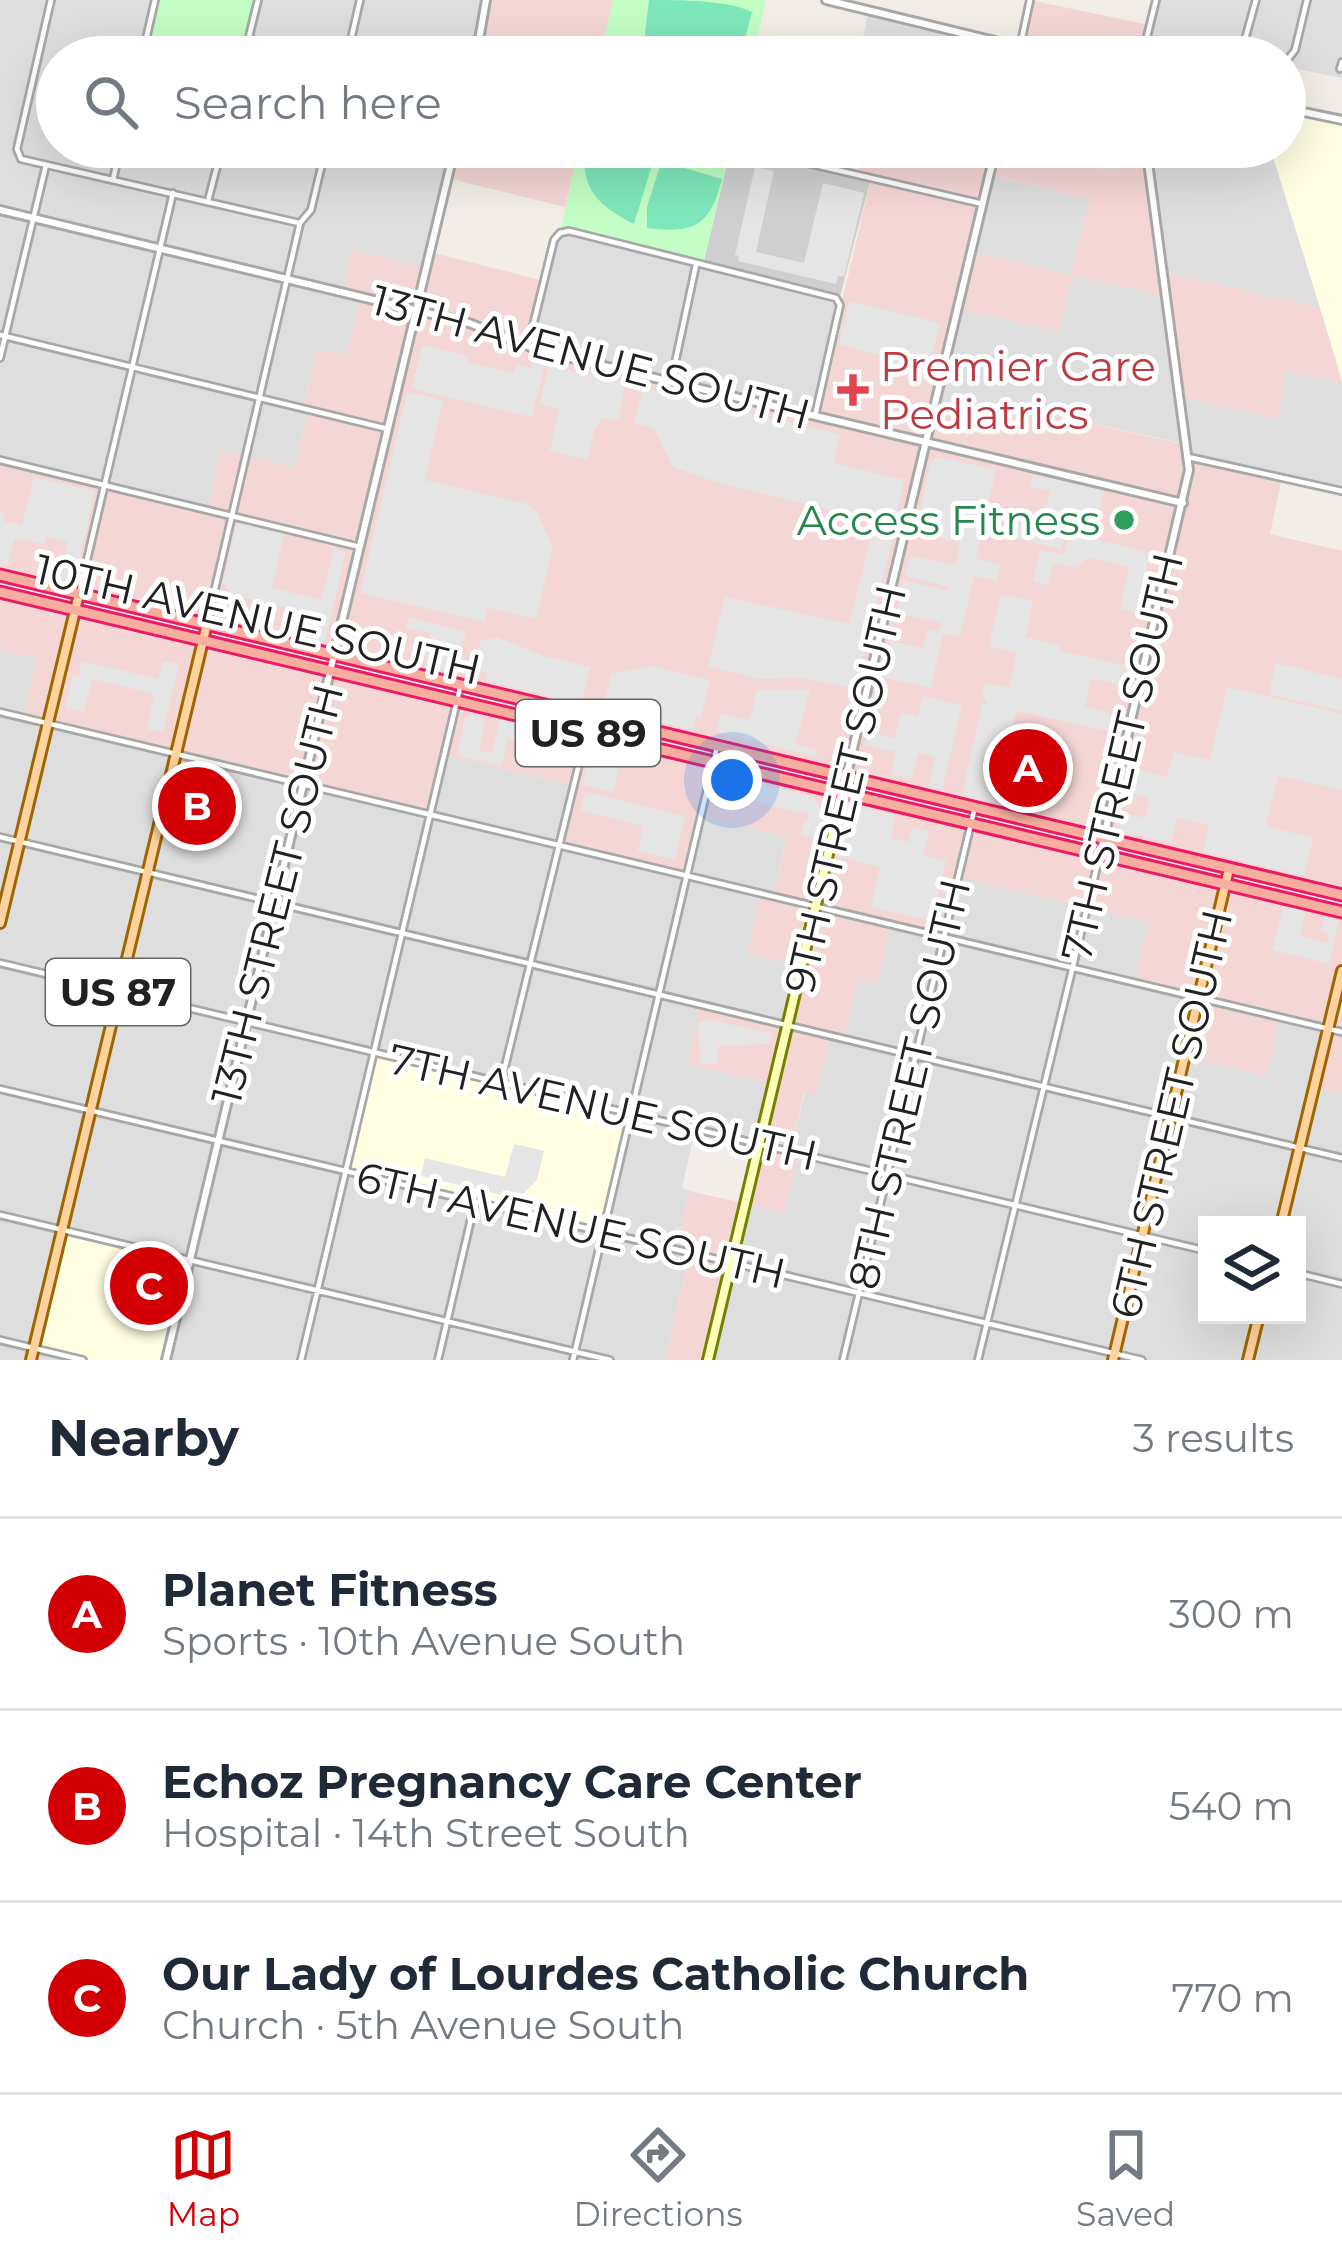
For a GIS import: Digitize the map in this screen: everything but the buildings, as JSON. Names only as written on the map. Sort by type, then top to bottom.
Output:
[{"type":"highway","name":"10TH AVENUE SOUTH","points":[[0,575],[1342,895]]},
{"type":"highway","name":"10TH AVENUE SOUTH","points":[[0,592],[1342,912]]},
{"type":"main road","points":[[76,609],[79,594]]},
{"type":"main road","name":"US 87","points":[[0,923],[76,609]]},
{"type":"main road","name":"US 87","points":[[31,1360],[207,623]]},
{"type":"main road","name":"9TH STREET SOUTH","points":[[708,1360],[846,778]]},
{"type":"main road","name":"6TH STREET SOUTH","points":[[1114,1357],[1229,869]]},
{"type":"main road","points":[[1283,1216],[1342,971]]},
{"type":"main road","points":[[1248,1360],[1257,1324]]},
{"type":"street","points":[[43,36],[51,0]]},
{"type":"street","points":[[147,36],[155,0]]},
{"type":"street","points":[[249,36],[257,0]]},
{"type":"street","points":[[352,36],[360,0]]},
{"type":"street","points":[[480,36],[486,0]]},
{"type":"street","points":[[826,0],[978,36]]},
{"type":"street","points":[[1022,36],[1030,0]]},
{"type":"street","points":[[1147,36],[1156,0]]},
{"type":"street","points":[[1246,36],[1256,0]]},
{"type":"street","points":[[1298,36],[1307,0]]},
{"type":"street","points":[[36,65],[17,148],[21,159],[36,163]]},
{"type":"street","points":[[1306,112],[1342,120]]},
{"type":"street","points":[[0,358],[45,168]]},
{"type":"street","points":[[59,168],[300,223]]},
{"type":"street","points":[[112,180],[115,168]]},
{"type":"street","points":[[208,201],[217,168]]},
{"type":"street","points":[[207,623],[300,223],[311,210],[321,168]]},
{"type":"street","name":"13TH STREET SOUTH","points":[[166,1360],[449,168]]},
{"type":"street","points":[[828,168],[983,204]]},
{"type":"street","name":"9TH STREET SOUTH","points":[[846,778],[991,168]]},
{"type":"street","name":"7TH STREET SOUTH","points":[[978,1360],[1183,503],[1188,457],[1149,168]]},
{"type":"street","points":[[79,594],[173,193]]},
{"type":"street","name":"13TH AVENUE SOUTH","points":[[0,210],[469,322],[527,346],[670,382],[1183,503]]},
{"type":"street","points":[[527,346],[560,233],[569,231],[839,301],[815,416]]},
{"type":"street","points":[[670,382],[697,263]]},
{"type":"street","points":[[3,335],[388,429]]},
{"type":"street","points":[[1188,457],[1342,491]]},
{"type":"street","points":[[0,460],[360,547]]},
{"type":"street","points":[[301,1360],[461,686]]},
{"type":"street","points":[[0,712],[1342,1032]]},
{"type":"street","points":[[501,1083],[591,715]]},
{"type":"street","points":[[574,1356],[718,746]]},
{"type":"street","name":"8TH STREET SOUTH","points":[[844,1360],[974,808]]},
{"type":"street","points":[[0,837],[1342,1158]]},
{"type":"street","name":"7TH AVENUE SOUTH","points":[[0,963],[1198,1249]]},
{"type":"street","name":"6TH AVENUE SOUTH","points":[[0,1089],[1142,1360]]},
{"type":"street","points":[[438,1360],[475,1201]]},
{"type":"street","points":[[0,1215],[574,1356],[610,1360]]},
{"type":"street","points":[[1306,1275],[1342,1284]]},
{"type":"street","points":[[0,1340],[83,1360]]},
{"type":"shaded area","points":[[0,0],[486,0],[480,36],[36,36],[36,168],[450,168],[426,268],[353,250],[361,297],[347,356],[317,350],[295,468],[208,510],[0,460]]},
{"type":"shaded area","points":[[486,0],[613,0],[605,36],[480,36]]},
{"type":"shaded area","points":[[1030,0],[1149,25],[1147,36],[1022,36]]},
{"type":"shaded area","points":[[1156,0],[1342,0],[1342,78],[1306,71],[1306,36],[1147,36]]},
{"type":"shaded area","points":[[869,10],[975,36],[863,36]]},
{"type":"shaded area","points":[[1306,112],[1342,120],[1342,378],[1277,168],[1306,168]]},
{"type":"shaded area","points":[[450,168],[574,168],[565,207],[447,178]]},
{"type":"shaded area","points":[[726,168],[826,168],[871,178],[839,300],[703,265]]},
{"type":"shaded area","points":[[755,168],[774,171],[756,252],[804,263],[823,183],[864,193],[844,277],[838,276],[836,284],[738,261],[735,255]]},
{"type":"shaded area","points":[[859,168],[1149,168],[1163,272],[1320,308],[1342,383],[1287,371],[1277,419],[1180,397],[1166,297],[1072,275],[1059,331],[958,309],[933,412],[975,422],[979,408],[1036,422],[1040,412],[1186,445],[1188,457],[1282,478],[1270,534],[1342,551],[1342,895],[0,575],[0,460],[208,509],[221,450],[295,468],[317,349],[347,355],[361,297],[342,292],[352,250],[425,267],[430,252],[544,281],[528,346],[815,415],[871,179],[857,174]],"holes":[[[990,175],[1090,199],[1071,275],[972,252]]]},
{"type":"shaded area","points":[[1148,168],[1277,168],[1320,308],[1163,272]]},
{"type":"shaded area","points":[[989,175],[1090,199],[1166,297],[1276,419],[1287,371],[1342,383],[1342,491],[1188,457],[1185,444],[1041,412],[1037,423],[980,408],[976,423],[933,412],[958,308],[1059,330],[1071,275],[971,252]]},
{"type":"shaded area","points":[[569,231],[839,300],[815,416],[528,346],[554,240]]},
{"type":"shaded area","points":[[849,301],[940,323],[926,380],[879,369],[881,355],[839,345]]},
{"type":"shaded area","points":[[422,345],[513,373],[516,365],[545,364],[532,417],[412,389]]},
{"type":"shaded area","points":[[549,365],[624,383],[619,421],[602,418],[587,460],[550,451],[559,409],[539,404]]},
{"type":"shaded area","points":[[643,388],[840,434],[834,463],[904,480],[894,526],[673,467],[654,429],[634,423]]},
{"type":"shaded area","points":[[407,392],[443,400],[425,480],[527,504],[538,514],[553,547],[536,619],[488,608],[484,622],[360,593]]},
{"type":"shaded area","points":[[939,457],[996,470],[976,558],[1001,565],[997,581],[974,576],[960,637],[943,634],[931,688],[882,677],[890,641],[922,648],[928,629],[939,631],[941,623],[897,613],[904,580],[948,591],[950,587],[905,576],[910,556],[956,565],[960,543],[915,532],[931,460]]},
{"type":"shaded area","points":[[1033,474],[1104,491],[1094,532],[1067,526],[1061,549],[1012,537],[1017,519],[1042,524],[1050,492],[1030,486]]},
{"type":"shaded area","points":[[34,477],[95,491],[75,580],[70,584],[60,582],[68,542],[46,537],[44,544],[14,538],[7,566],[0,564],[0,513],[3,521],[22,525]]},
{"type":"shaded area","points":[[240,523],[284,534],[272,588],[321,600],[334,549],[346,552],[321,644],[281,634],[288,608],[270,603],[264,628],[250,625],[256,601],[232,595],[223,583],[235,527]]},
{"type":"shaded area","points":[[872,532],[893,537],[855,689],[803,678],[758,679],[708,666],[725,597],[849,624]]},
{"type":"shaded area","points":[[1069,533],[1151,553],[1136,613],[1120,609],[1129,567],[1089,557],[1076,568],[1053,563],[1048,585],[1033,581],[1040,550],[1064,555]]},
{"type":"shaded area","points":[[0,592],[1342,912],[1342,1094],[1312,1087],[1324,1028],[1280,1017],[1266,1076],[1185,1056],[1199,998],[1135,982],[1149,922],[958,877],[944,937],[891,925],[877,984],[858,980],[844,1039],[830,1036],[816,1094],[804,1092],[790,1151],[798,1153],[784,1213],[748,1204],[708,1360],[665,1360],[690,1254],[676,1250],[690,1191],[738,1202],[752,1143],[760,1144],[774,1084],[688,1064],[701,1005],[788,1026],[803,967],[747,953],[761,894],[773,896],[787,837],[702,816],[687,877],[558,846],[572,785],[446,755],[431,815],[233,768],[217,827],[163,814],[176,755],[24,718],[37,659],[0,649]]},
{"type":"shaded area","points":[[1000,597],[1033,601],[1026,637],[1060,645],[1059,651],[1133,667],[1129,686],[1091,679],[1085,707],[1116,715],[1113,732],[1016,711],[995,803],[962,796],[982,704],[987,704],[982,696],[985,683],[1009,688],[1017,653],[989,646]]},
{"type":"shaded area","points":[[408,617],[466,632],[457,668],[450,672],[428,667],[425,660],[431,634],[406,628]]},
{"type":"shaded area","points":[[497,637],[544,656],[590,667],[583,698],[576,702],[486,681],[487,674],[473,670],[481,641]]},
{"type":"shaded area","points":[[0,649],[38,659],[176,754],[217,827],[232,767],[445,755],[787,836],[773,896],[803,967],[760,1145],[695,1130],[682,1188],[690,1191],[676,1249],[690,1253],[665,1360],[0,1360]]},
{"type":"shaded area","points":[[82,661],[158,679],[163,661],[179,664],[163,732],[147,729],[154,694],[92,679],[84,712],[65,708],[73,675],[79,675]]},
{"type":"shaded area","points":[[1276,663],[1342,679],[1342,711],[1269,694]]},
{"type":"shaded area","points":[[651,666],[710,680],[701,718],[696,717],[693,730],[608,710],[609,705],[604,704],[611,674]]},
{"type":"shaded area","points":[[1227,687],[1342,714],[1342,790],[1278,776],[1266,826],[1313,838],[1304,876],[1203,852],[1209,825],[1177,818],[1171,843],[1118,831],[1123,813],[1145,818],[1149,799],[1126,792],[1132,768],[1167,777],[1174,752],[1210,760]]},
{"type":"shaded area","points":[[757,690],[810,690],[795,744],[817,750],[815,757],[716,732],[721,714],[750,720]]},
{"type":"shaded area","points":[[923,696],[962,705],[942,790],[929,786],[935,757],[918,753],[912,779],[891,774],[896,752],[865,745],[868,732],[895,738],[901,713],[918,716]]},
{"type":"shaded area","points":[[472,714],[485,721],[479,751],[492,753],[500,718],[543,728],[539,745],[508,738],[502,766],[457,755],[465,718]]},
{"type":"shaded area","points":[[593,741],[624,748],[613,792],[582,785]]},
{"type":"shaded area","points":[[720,773],[813,797],[823,812],[817,839],[801,835],[810,817],[806,810],[800,813],[717,786]]},
{"type":"shaded area","points":[[585,792],[685,816],[675,860],[638,851],[643,826],[580,811]]},
{"type":"shaded area","points":[[861,807],[895,815],[891,838],[908,842],[912,827],[929,831],[923,855],[946,861],[932,921],[871,907],[880,867],[839,857],[849,815]]},
{"type":"shaded area","points":[[958,876],[1150,922],[1280,1017],[1327,1028],[1313,1087],[1342,1094],[1342,1360],[708,1360],[747,1204],[784,1212],[790,1152],[805,1092],[816,1093],[830,1036],[844,1038],[858,980],[877,984],[891,924]]},
{"type":"shaded area","points":[[1284,904],[1306,909],[1300,936],[1327,943],[1329,933],[1321,931],[1325,917],[1339,921],[1329,964],[1272,950]]},
{"type":"shaded area","points":[[708,1019],[772,1034],[770,1044],[718,1046],[718,1064],[700,1064],[698,1023]]},
{"type":"shaded area","points":[[374,1053],[631,1113],[604,1231],[346,1171]]},
{"type":"shaded area","points":[[514,1144],[544,1151],[537,1180],[518,1199],[421,1176],[425,1158],[505,1177]]},
{"type":"shaded area","points":[[62,1231],[189,1261],[166,1360],[83,1360],[34,1348]]},
{"type":"green space","points":[[155,0],[258,0],[249,36],[147,36]]},
{"type":"green space","points":[[613,0],[766,0],[758,36],[605,36]]},
{"type":"green space","points":[[649,0],[717,3],[752,12],[746,36],[645,33]]},
{"type":"green space","points":[[574,168],[726,168],[703,265],[569,231],[560,233]]},
{"type":"green space","points":[[586,168],[651,168],[634,224],[594,195]]},
{"type":"green space","points":[[659,168],[684,168],[722,179],[706,216],[689,227],[647,228],[647,207]]},
{"type":"place","name":"Premier Care Pediatrics","points":[[853,390]]},
{"type":"place","name":"Access Fitness","points":[[1124,520]]},
{"type":"place","name":"Planet Fitness","points":[[1028,768]]},
{"type":"place","name":"Echoz Pregnancy Care Center","points":[[197,806]]},
{"type":"place","name":"Our Lady of Lourdes Catholic Church","points":[[149,1286]]}]
